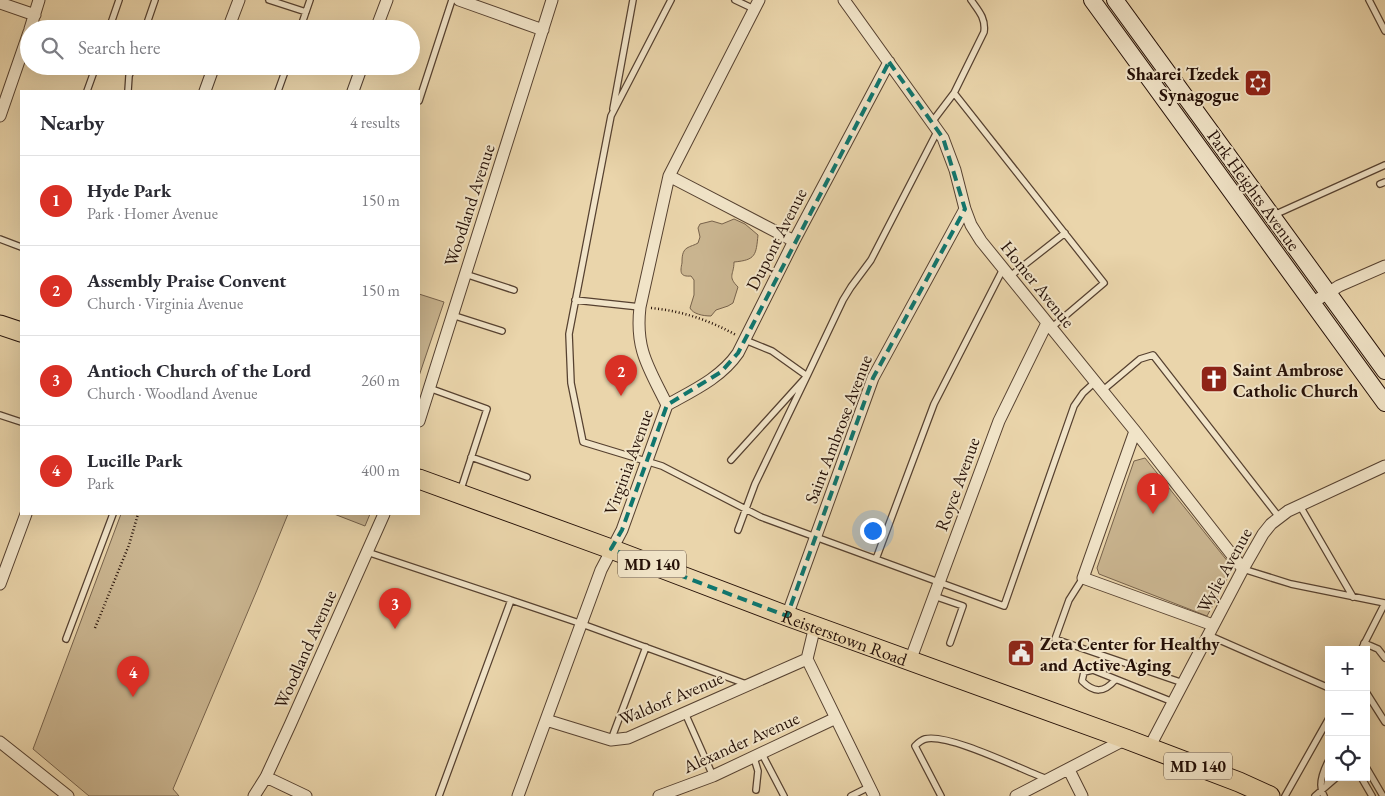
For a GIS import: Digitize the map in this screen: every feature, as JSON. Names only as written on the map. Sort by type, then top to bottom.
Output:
[{"type":"main road","name":"Park Heights Avenue","points":[[1092,0],[1385,403]]},
{"type":"main road","name":"Park Heights Avenue","points":[[1115,0],[1385,371]]},
{"type":"main road","points":[[0,324],[20,332]]},
{"type":"main road","name":"Reisterstown Road","points":[[420,479],[787,616],[1126,739],[1240,782],[1270,796]]},
{"type":"street","points":[[33,20],[40,0]]},
{"type":"street","points":[[231,20],[239,0]]},
{"type":"street","points":[[379,20],[386,0]]},
{"type":"street","points":[[459,0],[543,30]]},
{"type":"street","name":"Woodland Avenue","points":[[420,418],[552,0]]},
{"type":"street","name":"Homer Avenue","points":[[844,0],[935,126],[950,153],[965,209],[971,225],[981,241],[1136,431],[1243,569]]},
{"type":"street","points":[[0,3],[35,15]]},
{"type":"street","name":"Virginia Avenue","points":[[518,796],[601,570],[622,530],[667,405],[642,350],[638,325],[640,307],[669,176],[756,5]]},
{"type":"street","points":[[0,116],[20,57]]},
{"type":"street","name":"Dupont Avenue","points":[[667,405],[721,372],[732,363],[889,62]]},
{"type":"street","points":[[205,90],[211,75]]},
{"type":"street","points":[[353,90],[359,75]]},
{"type":"street","points":[[669,176],[794,241]]},
{"type":"street","name":"Saint Ambrose Avenue","points":[[787,616],[873,378],[965,209]]},
{"type":"street","points":[[1312,303],[1327,293],[1385,266]]},
{"type":"street","name":"Royce Avenue","points":[[910,661],[999,420],[1049,326]]},
{"type":"street","points":[[1136,431],[1083,578],[1211,630]]},
{"type":"street","name":"Wylie Avenue","points":[[1149,748],[1263,534],[1279,517],[1385,466]]},
{"type":"street","points":[[0,584],[26,515]]},
{"type":"street","name":"Woodland Avenue","points":[[254,796],[266,776],[384,515]]},
{"type":"street","points":[[816,626],[807,659],[872,791]]},
{"type":"street","name":"Waldorf Avenue","points":[[546,720],[611,740],[628,738],[807,659]]},
{"type":"street","name":"Alexander Avenue","points":[[659,796],[713,776],[836,718]]},
{"type":"street","points":[[1016,796],[1126,739]]},
{"type":"street","points":[[0,742],[68,796]]},
{"type":"street","points":[[1069,770],[1082,796]]},
{"type":"street","points":[[266,776],[306,796]]},
{"type":"lane","points":[[112,20],[119,0]]},
{"type":"lane","points":[[148,20],[155,0]]},
{"type":"lane","points":[[269,0],[306,12]]},
{"type":"lane","points":[[303,20],[310,0]]},
{"type":"lane","points":[[420,98],[452,0]]},
{"type":"lane","points":[[633,0],[570,334],[571,383],[583,442],[662,466],[761,517],[1004,606],[1074,406],[1083,393],[1098,386],[1140,359],[1153,356],[1279,517]]},
{"type":"lane","points":[[611,116],[672,0]]},
{"type":"lane","points":[[735,0],[756,5]]},
{"type":"lane","points":[[738,530],[755,484],[843,300],[871,260],[935,126],[954,93],[984,26],[981,15],[971,0]]},
{"type":"lane","points":[[1369,0],[1385,31]]},
{"type":"lane","points":[[87,90],[93,75]]},
{"type":"lane","points":[[128,90],[130,75]]},
{"type":"lane","points":[[278,90],[283,75]]},
{"type":"lane","points":[[954,93],[1104,284],[1049,326]]},
{"type":"lane","points":[[1191,137],[1208,128]]},
{"type":"lane","points":[[1272,216],[1385,165]]},
{"type":"lane","points":[[876,559],[934,404],[1006,273],[1065,234]]},
{"type":"lane","points":[[0,240],[20,248]]},
{"type":"lane","points":[[465,274],[514,290]]},
{"type":"lane","points":[[575,300],[640,307]]},
{"type":"lane","points":[[452,315],[502,331]]},
{"type":"lane","points":[[745,340],[772,351],[806,376]]},
{"type":"lane","points":[[730,460],[806,376]]},
{"type":"lane","points":[[429,388],[487,409],[460,494]]},
{"type":"lane","points":[[0,415],[20,422]]},
{"type":"lane","points":[[471,457],[527,477]]},
{"type":"lane","points":[[1300,506],[1353,597]]},
{"type":"lane","points":[[66,640],[113,515]]},
{"type":"lane","points":[[367,552],[582,624],[748,685]]},
{"type":"lane","points":[[1243,569],[1291,584],[1385,604],[1363,646]]},
{"type":"lane","points":[[1083,578],[1068,600],[1055,639],[1183,683]]},
{"type":"lane","points":[[934,596],[963,606],[950,643]]},
{"type":"lane","points":[[439,796],[511,600]]},
{"type":"lane","points":[[1211,630],[1325,686]]},
{"type":"lane","points":[[1364,643],[1378,649],[1385,658]]},
{"type":"lane","points":[[611,740],[646,647]]},
{"type":"lane","points":[[1115,680],[1109,687],[1102,690],[1090,688],[1082,681],[1084,672],[1093,670],[1173,702]]},
{"type":"lane","points":[[1370,698],[1385,722]]},
{"type":"lane","points":[[685,713],[713,776]]},
{"type":"lane","points":[[1285,796],[1325,725]]},
{"type":"lane","points":[[941,796],[915,746],[923,740],[938,739],[956,744],[1049,780]]},
{"type":"lane","points":[[756,790],[758,756]]},
{"type":"lane","points":[[758,756],[784,796]]},
{"type":"lane","points":[[1323,793],[1322,776],[1325,769]]},
{"type":"lane","points":[[1370,774],[1383,796]]},
{"type":"lane","points":[[1315,796],[1323,793],[1328,781]]},
{"type":"lane","points":[[1327,784],[1331,781]]},
{"type":"lane","points":[[1363,781],[1372,796]]},
{"type":"lane","points":[[851,796],[872,791]]},
{"type":"path","points":[[640,307],[669,310],[701,318],[745,340]]},
{"type":"path","points":[[95,628],[129,545],[138,515]]},
{"type":"highlighted area","points":[[889,62],[943,138],[965,209],[873,378],[787,616],[611,549],[622,530],[667,405],[721,372],[738,353]]},
{"type":"shaded area","points":[[734,219],[745,224],[758,235],[754,255],[747,260],[734,262],[732,278],[738,287],[733,303],[716,310],[711,316],[693,312],[690,308],[694,295],[694,280],[691,276],[685,276],[682,273],[683,253],[685,249],[698,243],[700,237],[698,228],[700,224],[712,221],[722,224]]},
{"type":"shaded area","points":[[420,294],[444,302],[420,373]]},
{"type":"shaded area","points":[[1145,458],[1233,568],[1207,616],[1099,574],[1097,568],[1134,461]]},
{"type":"shaded area","points":[[121,515],[288,515],[173,789],[179,796],[89,796],[33,749]]},
{"type":"shaded area","points":[[337,515],[370,515],[365,526]]},
{"type":"place","name":"Shaarei Tzedek Synagogue","points":[[1258,83]]},
{"type":"place","name":"Saint Ambrose Catholic Church","points":[[1214,379]]},
{"type":"place","name":"Assembly Praise Convent","points":[[621,396]]},
{"type":"place","name":"Hyde Park","points":[[1153,514]]},
{"type":"place","name":"Antioch Church of the Lord","points":[[395,629]]},
{"type":"place","name":"Zeta Center for Healthy and Active Aging","points":[[1021,653]]},
{"type":"place","name":"Lucille Park","points":[[133,697]]}]
